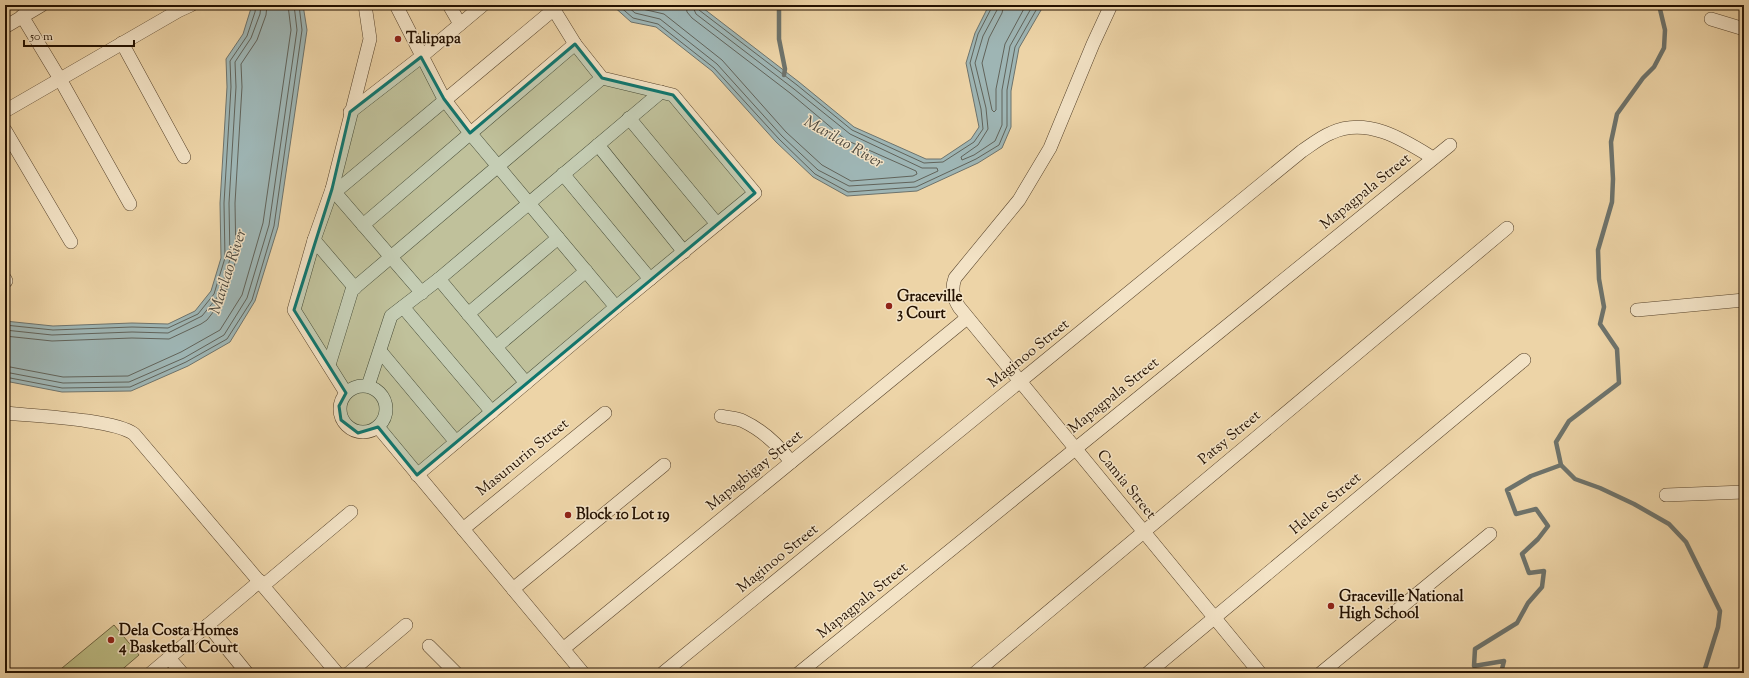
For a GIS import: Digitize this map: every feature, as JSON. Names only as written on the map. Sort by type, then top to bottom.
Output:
[{"type":"street","points":[[5,26],[42,5]]},
{"type":"street","points":[[5,111],[178,11],[191,5]]},
{"type":"street","points":[[346,393],[294,310],[314,240],[333,190],[350,112],[370,39],[365,5]]},
{"type":"street","points":[[396,5],[421,57],[444,99],[498,167],[616,307]]},
{"type":"street","points":[[450,5],[460,24]]},
{"type":"street","points":[[350,112],[421,57],[483,5]]},
{"type":"street","name":"Camia Street","points":[[1111,5],[1093,44],[1050,148],[1019,200],[955,278],[952,286],[954,297],[967,318],[1260,673]]},
{"type":"street","points":[[333,190],[444,99],[552,7],[575,44],[602,78],[673,95],[755,193],[616,307],[417,475]]},
{"type":"street","points":[[22,16],[60,79],[130,204]]},
{"type":"street","points":[[1711,19],[1744,29]]},
{"type":"street","points":[[122,43],[184,157]]},
{"type":"street","points":[[363,225],[575,44]]},
{"type":"street","points":[[329,365],[352,290],[602,78]]},
{"type":"street","points":[[368,386],[392,316],[440,279],[661,92]]},
{"type":"street","points":[[629,118],[717,224]]},
{"type":"street","name":"Maginoo Street","points":[[663,673],[1302,151],[1331,132],[1348,128],[1362,127],[1398,137],[1433,158]]},
{"type":"street","points":[[5,130],[70,242]]},
{"type":"street","points":[[598,145],[684,252]]},
{"type":"street","name":"Mapagpala Street","points":[[799,673],[1450,145]]},
{"type":"street","points":[[563,174],[650,279]]},
{"type":"street","points":[[333,190],[422,292]]},
{"type":"street","name":"Patsy Street","points":[[975,673],[1507,228]]},
{"type":"street","points":[[468,314],[558,238]]},
{"type":"street","points":[[314,240],[355,288]]},
{"type":"street","points":[[496,348],[586,271]]},
{"type":"street","points":[[440,279],[526,383]]},
{"type":"street","points":[[1638,310],[1744,300]]},
{"type":"street","points":[[403,307],[492,412]]},
{"type":"street","name":"Mapagbigay Street","points":[[563,649],[967,318]]},
{"type":"street","points":[[380,351],[456,442]]},
{"type":"street","name":"Helene Street","points":[[1148,673],[1524,360]]},
{"type":"street","points":[[368,386],[379,393],[386,404],[385,417],[378,427],[365,433],[351,430],[346,426],[339,413],[339,406],[346,393],[352,388],[368,386]]},
{"type":"street","points":[[5,413],[81,421],[128,429],[141,441],[337,673]]},
{"type":"street","name":"Masunurin Street","points":[[462,528],[604,413]]},
{"type":"street","points":[[721,416],[742,420],[767,437],[782,450],[791,462]]},
{"type":"street","points":[[378,427],[583,673]]},
{"type":"street","points":[[513,589],[664,465]]},
{"type":"street","points":[[1666,495],[1744,492]]},
{"type":"street","points":[[151,673],[208,625],[351,512]]},
{"type":"street","points":[[1321,673],[1490,534]]},
{"type":"street","points":[[208,625],[248,673]]},
{"type":"street","points":[[349,673],[406,625]]},
{"type":"street","points":[[429,646],[456,673]]},
{"type":"street","points":[[169,658],[182,673]]},
{"type":"highlighted area","points":[[575,44],[602,78],[673,95],[755,193],[417,475],[378,427],[358,433],[341,420],[339,406],[346,393],[294,310],[332,189],[350,112],[421,57],[444,99],[470,133]]},
{"type":"green space","name":"Dela Costa Homes 4 Basketball Court","points":[[114,625],[139,655],[118,673],[56,673]]},
{"type":"water","name":"Marilao River","points":[[252,5],[303,5],[307,30],[278,227],[255,301],[230,342],[188,366],[131,391],[62,392],[5,381],[5,321],[53,326],[132,323],[168,324],[195,311],[211,291],[221,258],[220,203],[227,87],[226,59],[243,34]]},
{"type":"water","name":"Marilao River","points":[[612,5],[699,5],[799,82],[854,127],[926,159],[941,159],[971,139],[979,127],[966,63],[975,33],[989,5],[1044,5],[1019,48],[1011,91],[1011,127],[1002,148],[978,163],[917,191],[847,196],[813,177],[776,142],[712,71],[656,27],[631,22]]},
{"type":"waterway","points":[[779,5],[779,39],[785,69],[784,75]]},
{"type":"waterway","points":[[1659,5],[1665,30],[1664,48],[1654,67],[1643,78],[1617,114],[1611,142],[1613,179],[1612,202],[1598,250],[1599,279],[1604,307],[1600,324],[1617,349],[1619,383],[1569,421],[1556,442],[1561,465],[1575,479],[1600,488],[1634,504],[1669,524],[1686,542],[1720,611],[1718,627],[1704,672]]},
{"type":"waterway","points":[[1501,673],[1504,661],[1474,666],[1475,649],[1517,623],[1528,603],[1542,587],[1544,571],[1529,573],[1522,554],[1538,539],[1548,526],[1536,509],[1516,514],[1507,490],[1531,476],[1561,465]]},
{"type":"place","name":"Talipapa","points":[[398,39]]},
{"type":"place","name":"Graceville 3 Court","points":[[889,306]]},
{"type":"place","name":"Block 10 Lot 19","points":[[568,515]]},
{"type":"place","name":"Graceville National High School","points":[[1331,606]]},
{"type":"place","name":"Dela Costa Homes 4 Basketball Court","points":[[111,640]]}]
